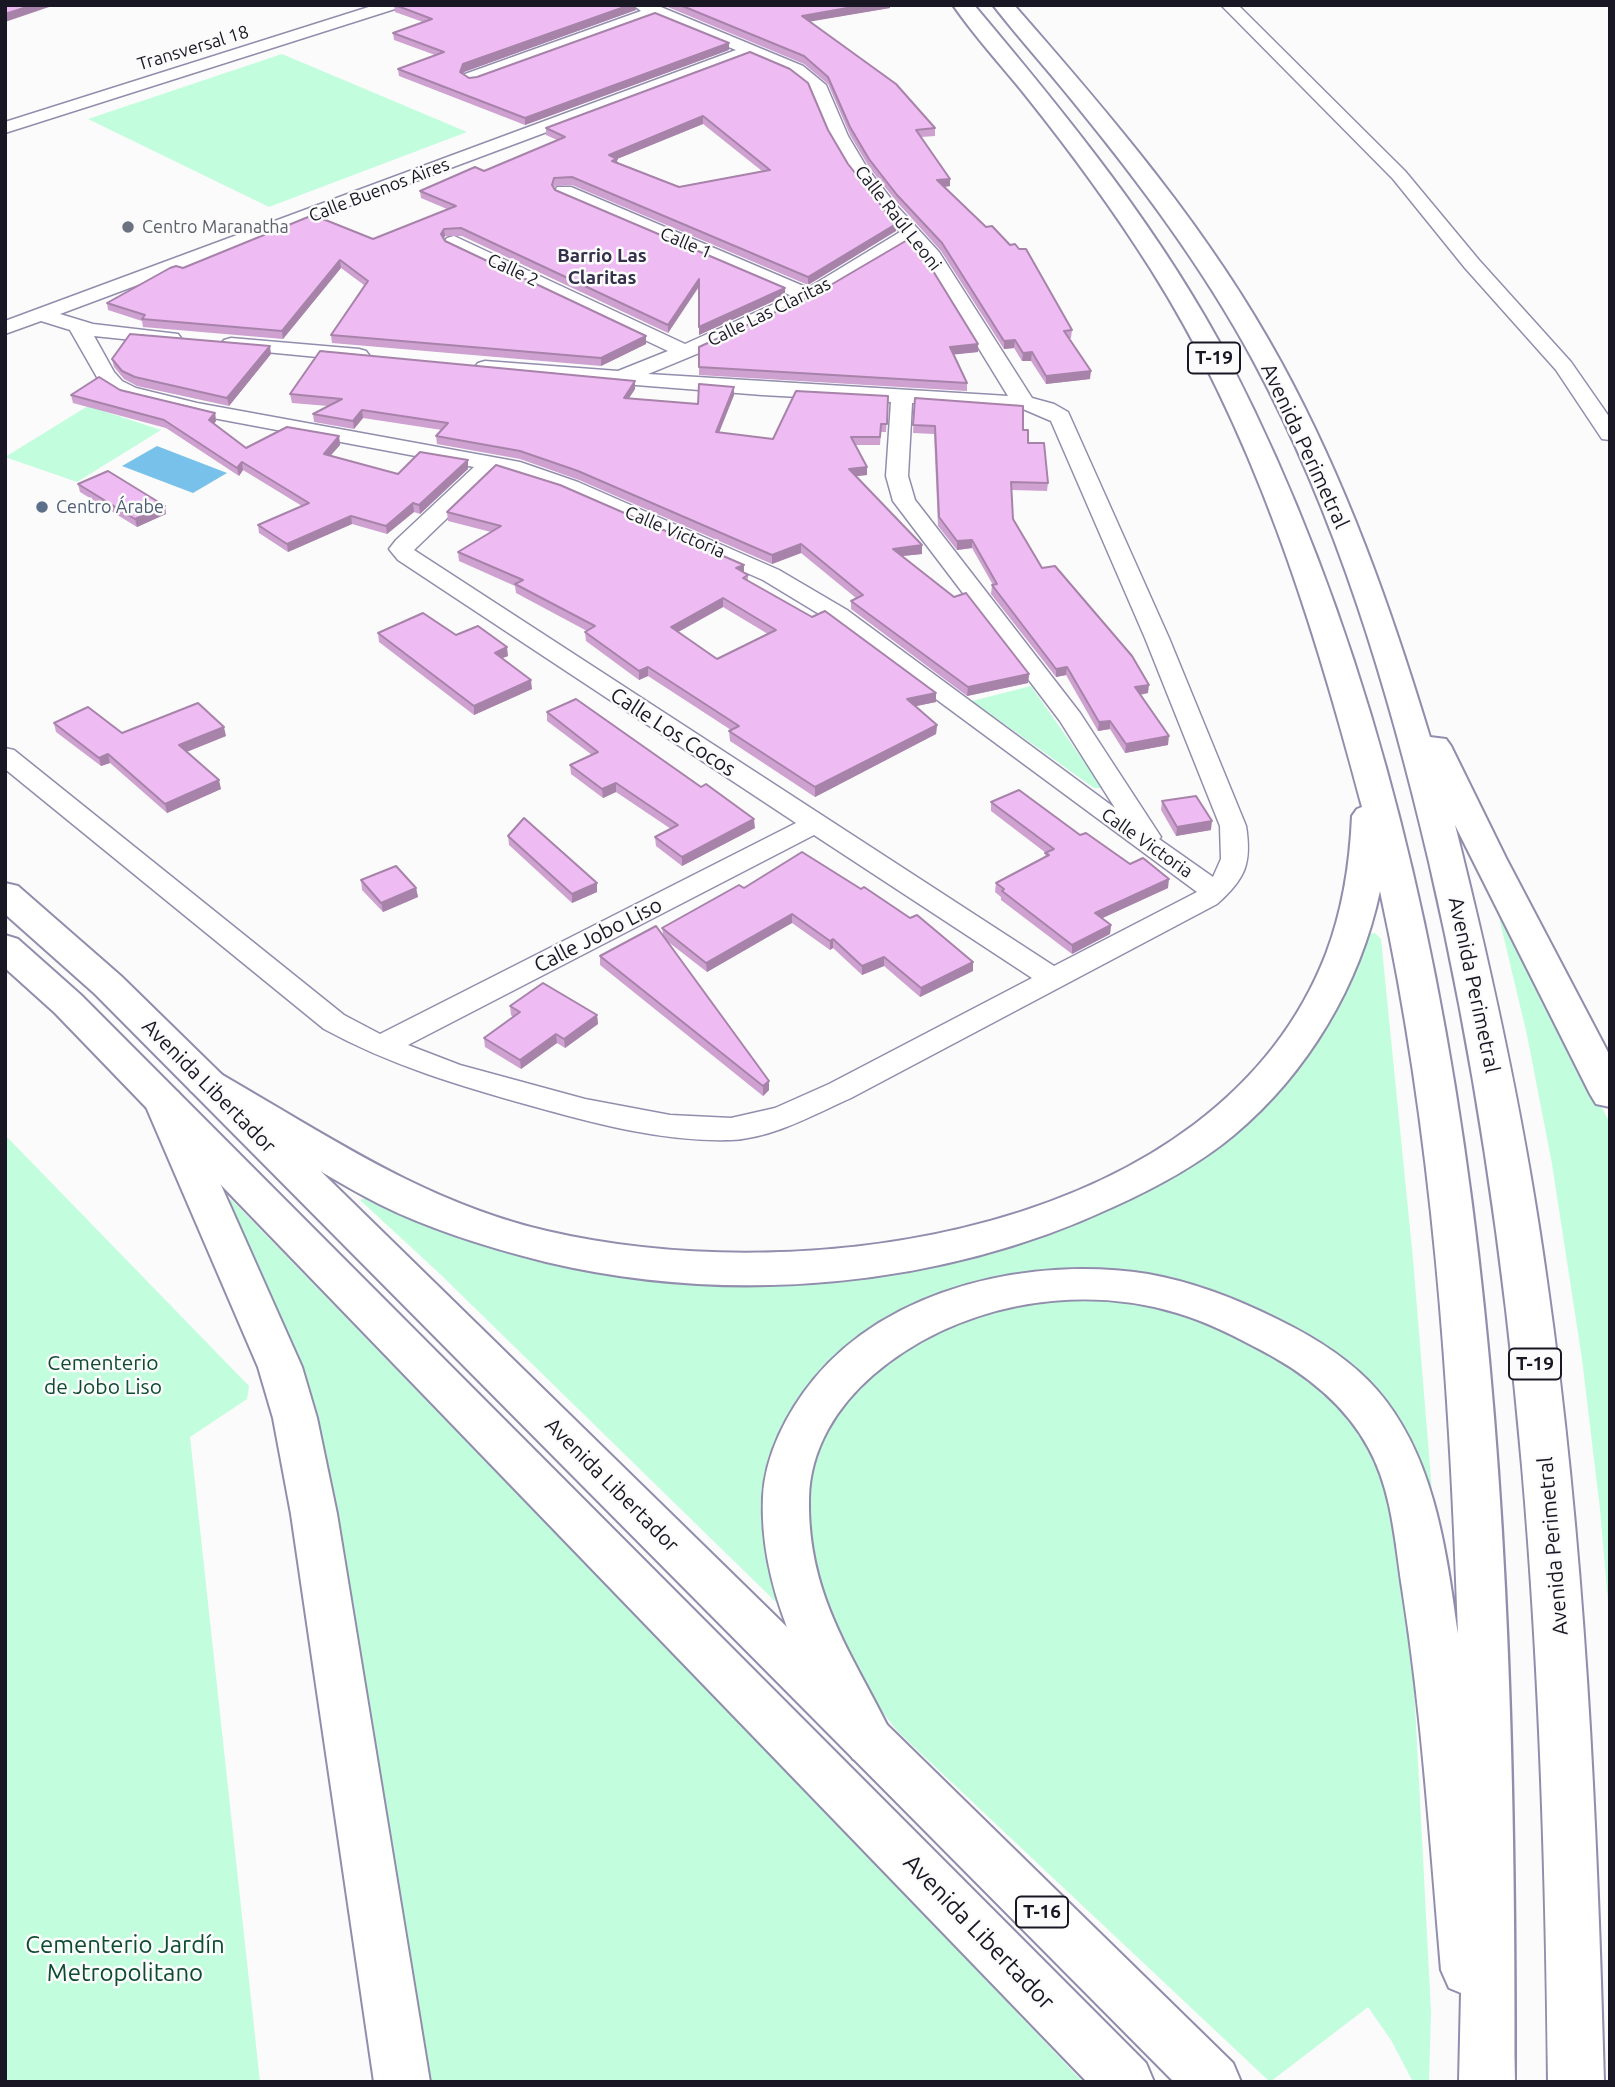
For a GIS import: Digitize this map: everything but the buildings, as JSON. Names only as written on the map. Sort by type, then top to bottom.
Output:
[{"type":"main road","name":"T-19","points":[[963,5],[1057,120],[1108,189],[1179,295],[1217,363],[1258,449],[1306,563],[1341,662],[1368,761],[1395,871],[1425,1022],[1449,1187],[1470,1399],[1486,1662],[1490,1897],[1487,2082]]},
{"type":"main road","name":"Avenida Perimetral","points":[[1003,5],[1098,116],[1151,185],[1225,291],[1266,360],[1310,447],[1392,660],[1450,872],[1485,1024],[1513,1192],[1541,1405],[1564,1672],[1575,1912],[1577,2082]]},
{"type":"main road","points":[[1392,660],[1488,858],[1610,1094]]},
{"type":"main road","points":[[185,1092],[416,1204],[486,1229],[551,1247],[667,1266],[798,1269],[894,1257],[964,1243],[1041,1222],[1107,1195],[1168,1163],[1211,1133],[1248,1099],[1289,1053],[1311,1023],[1332,986],[1351,939],[1364,883],[1369,827],[1368,761]]},
{"type":"main road","name":"Avenida Libertador","points":[[5,894],[108,985],[185,1092],[1126,2082]]},
{"type":"main road","name":"Avenida Libertador","points":[[5,947],[68,1004],[185,1092],[871,1743],[1213,2082]]},
{"type":"main road","points":[[185,1092],[281,1367],[295,1419],[314,1514],[402,2082]]},
{"type":"main road","points":[[871,1743],[809,1628],[794,1576],[786,1523],[786,1493],[800,1436],[834,1385],[859,1360],[911,1326],[947,1310],[1007,1292],[1076,1285],[1146,1290],[1174,1296],[1222,1313],[1287,1343],[1346,1383],[1370,1412],[1388,1441],[1401,1471],[1413,1514],[1436,1643],[1478,2082]]},
{"type":"street","name":"Transversal 18","points":[[5,128],[392,5]]},
{"type":"street","points":[[1229,5],[1399,175],[1472,264],[1563,366],[1610,434]]},
{"type":"street","points":[[471,78],[648,8]]},
{"type":"street","name":"Calle Raúl Leoni","points":[[648,8],[797,70],[817,85],[839,136],[859,170],[879,198],[932,256],[1007,380],[1024,403]]},
{"type":"street","name":"Calle Buenos Aires","points":[[5,328],[751,50]]},
{"type":"street","name":"Calle 1","points":[[565,191],[808,295]]},
{"type":"street","name":"Calle Las Claritas","points":[[619,378],[686,352],[808,295],[882,254],[912,232]]},
{"type":"street","name":"Calle 2","points":[[454,242],[686,352]]},
{"type":"street","points":[[41,316],[79,328],[385,358]]},
{"type":"street","name":"Calle Victoria","points":[[79,328],[105,375],[115,385],[129,392],[197,409],[492,462],[538,475],[688,536],[801,591],[1215,892]]},
{"type":"street","points":[[5,756],[334,1022],[381,1046],[450,1073],[584,1110],[670,1126],[731,1129],[754,1126],[840,1091],[1215,892],[1231,875],[1238,855],[1233,826],[1157,638],[1060,417],[1046,409],[1024,403],[619,378],[469,365]]},
{"type":"street","points":[[902,397],[897,476],[904,501],[1071,718],[1155,849]]},
{"type":"street","name":"Calle Los Cocos","points":[[492,462],[404,545],[402,552],[1053,979]]},
{"type":"street","name":"Calle Jobo Liso","points":[[381,1046],[815,824]]},
{"type":"green space","points":[[282,54],[467,132],[269,207],[88,119]]},
{"type":"green space","points":[[88,406],[161,430],[77,482],[5,457]]},
{"type":"green space","points":[[1031,686],[1101,788],[1094,788],[972,701]]},
{"type":"green space","points":[[1496,905],[1610,1123],[1610,1625],[1600,1509],[1582,1359],[1552,1164],[1527,1035]]},
{"type":"green space","points":[[1375,933],[1381,939],[1413,1259],[1433,1504],[1359,1376],[1074,1273],[820,1377],[779,1605],[439,1273],[360,1200],[367,1197],[605,1270],[1048,1232],[1302,1059],[1325,1028],[1347,990],[1369,934]]},
{"type":"green space","name":"Cementerio Jardín Metropolitano","points":[[5,1135],[249,1386],[247,1399],[190,1437],[260,2082],[5,2082]]},
{"type":"green space","points":[[231,1199],[847,1834],[1083,2082],[424,2082],[228,1204]]},
{"type":"green space","points":[[1113,1299],[1170,1308],[1278,1353],[1355,1417],[1384,1472],[1410,1609],[1431,2011],[1429,2082],[1413,2082],[1391,2040],[1368,2007],[1270,2082],[897,1731],[854,1675],[817,1594],[804,1494],[817,1440],[872,1369],[955,1322],[1038,1301]]},
{"type":"water","points":[[157,446],[227,473],[193,493],[122,466]]},
{"type":"place","name":"Centro Maranatha","points":[[128,227]]},
{"type":"place","name":"Centro Árabe","points":[[42,507]]},
{"type":"district","name":"Barrio Las Claritas","points":[[602,267]]},
{"type":"park label","name":"Cementerio de Jobo Liso","points":[[103,1375]]}]
